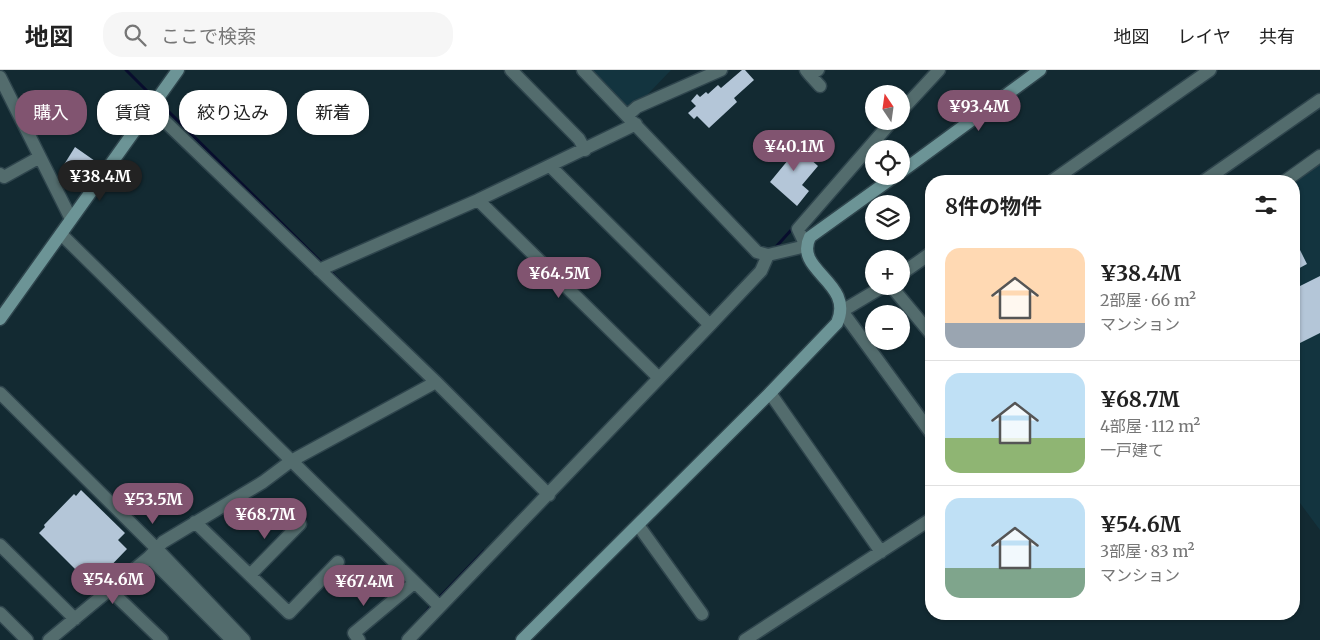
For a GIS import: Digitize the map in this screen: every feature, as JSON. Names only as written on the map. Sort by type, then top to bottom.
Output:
[{"type":"street","points":[[164,90],[178,70]]},
{"type":"street","points":[[511,70],[579,138],[585,150]]},
{"type":"street","points":[[583,70],[757,252],[768,255],[806,246]]},
{"type":"street","points":[[320,270],[585,150],[632,120],[637,107],[721,70]]},
{"type":"street","points":[[910,101],[939,70]]},
{"type":"street","points":[[910,165],[1040,70]]},
{"type":"street","points":[[1061,175],[1210,70]]},
{"type":"street","points":[[811,72],[820,86]]},
{"type":"street","points":[[0,78],[71,219]]},
{"type":"street","points":[[1213,175],[1320,100]]},
{"type":"street","points":[[169,125],[436,382],[549,495]]},
{"type":"street","points":[[522,640],[770,393],[837,323],[842,311],[841,301],[807,256],[806,246],[798,229],[884,130]]},
{"type":"street","points":[[0,319],[132,135]]},
{"type":"street","points":[[1293,175],[1320,156]]},
{"type":"street","points":[[0,174],[4,177],[40,157]]},
{"type":"street","points":[[550,166],[710,325]]},
{"type":"street","points":[[806,246],[810,237],[882,185]]},
{"type":"street","points":[[478,200],[659,378]]},
{"type":"street","points":[[60,234],[439,606]]},
{"type":"street","points":[[408,640],[549,495],[559,481],[761,271],[768,255]]},
{"type":"street","points":[[910,268],[925,257]]},
{"type":"street","points":[[842,311],[869,295]]},
{"type":"street","points":[[898,295],[925,327]]},
{"type":"street","points":[[842,311],[925,425]]},
{"type":"street","points":[[49,640],[110,590],[163,542],[263,482],[291,461],[436,382]]},
{"type":"street","points":[[0,393],[153,553],[233,640]]},
{"type":"street","points":[[770,393],[881,552]]},
{"type":"street","points":[[195,522],[289,613],[338,562]]},
{"type":"street","points":[[745,640],[925,523]]},
{"type":"street","points":[[250,575],[300,524]]},
{"type":"street","points":[[638,525],[702,614]]},
{"type":"street","points":[[0,545],[75,619]]},
{"type":"street","points":[[153,553],[244,640]]},
{"type":"street","points":[[359,640],[354,633],[414,583]]},
{"type":"street","points":[[110,590],[162,640]]},
{"type":"street","points":[[0,613],[27,640]]},
{"type":"shaded area","points":[[583,70],[671,70],[628,115]]},
{"type":"shaded area","points":[[1320,157],[1320,530],[1300,503],[1300,175]]},
{"type":"building","points":[[742,70],[745,70],[754,80],[734,98],[737,102],[709,128],[697,116],[694,119],[688,113],[696,106],[691,101],[697,94],[700,97],[706,92],[708,94],[718,85],[721,88]]},
{"type":"building","points":[[787,133],[802,147],[800,150],[818,166],[802,185],[809,191],[797,206],[770,182],[793,154],[779,141]]},
{"type":"building","points":[[75,147],[95,161],[81,181],[76,177],[74,180],[60,171]]},
{"type":"building","points":[[1300,250],[1307,264],[1300,268]]},
{"type":"building","points":[[1320,276],[1320,333],[1300,343],[1300,286]]},
{"type":"building","points":[[81,490],[125,533],[118,540],[127,549],[100,577],[90,568],[82,576],[39,533],[45,527],[44,525],[74,494],[76,496]]},
{"type":"waterway","points":[[126,70],[146,90]]},
{"type":"waterway","points":[[169,112],[324,265]]},
{"type":"waterway","points":[[774,249],[793,228]]},
{"type":"waterway","points":[[328,269],[361,302]]},
{"type":"waterway","points":[[436,601],[484,551]]},
{"type":"waterway","points":[[423,616],[432,605]]}]
